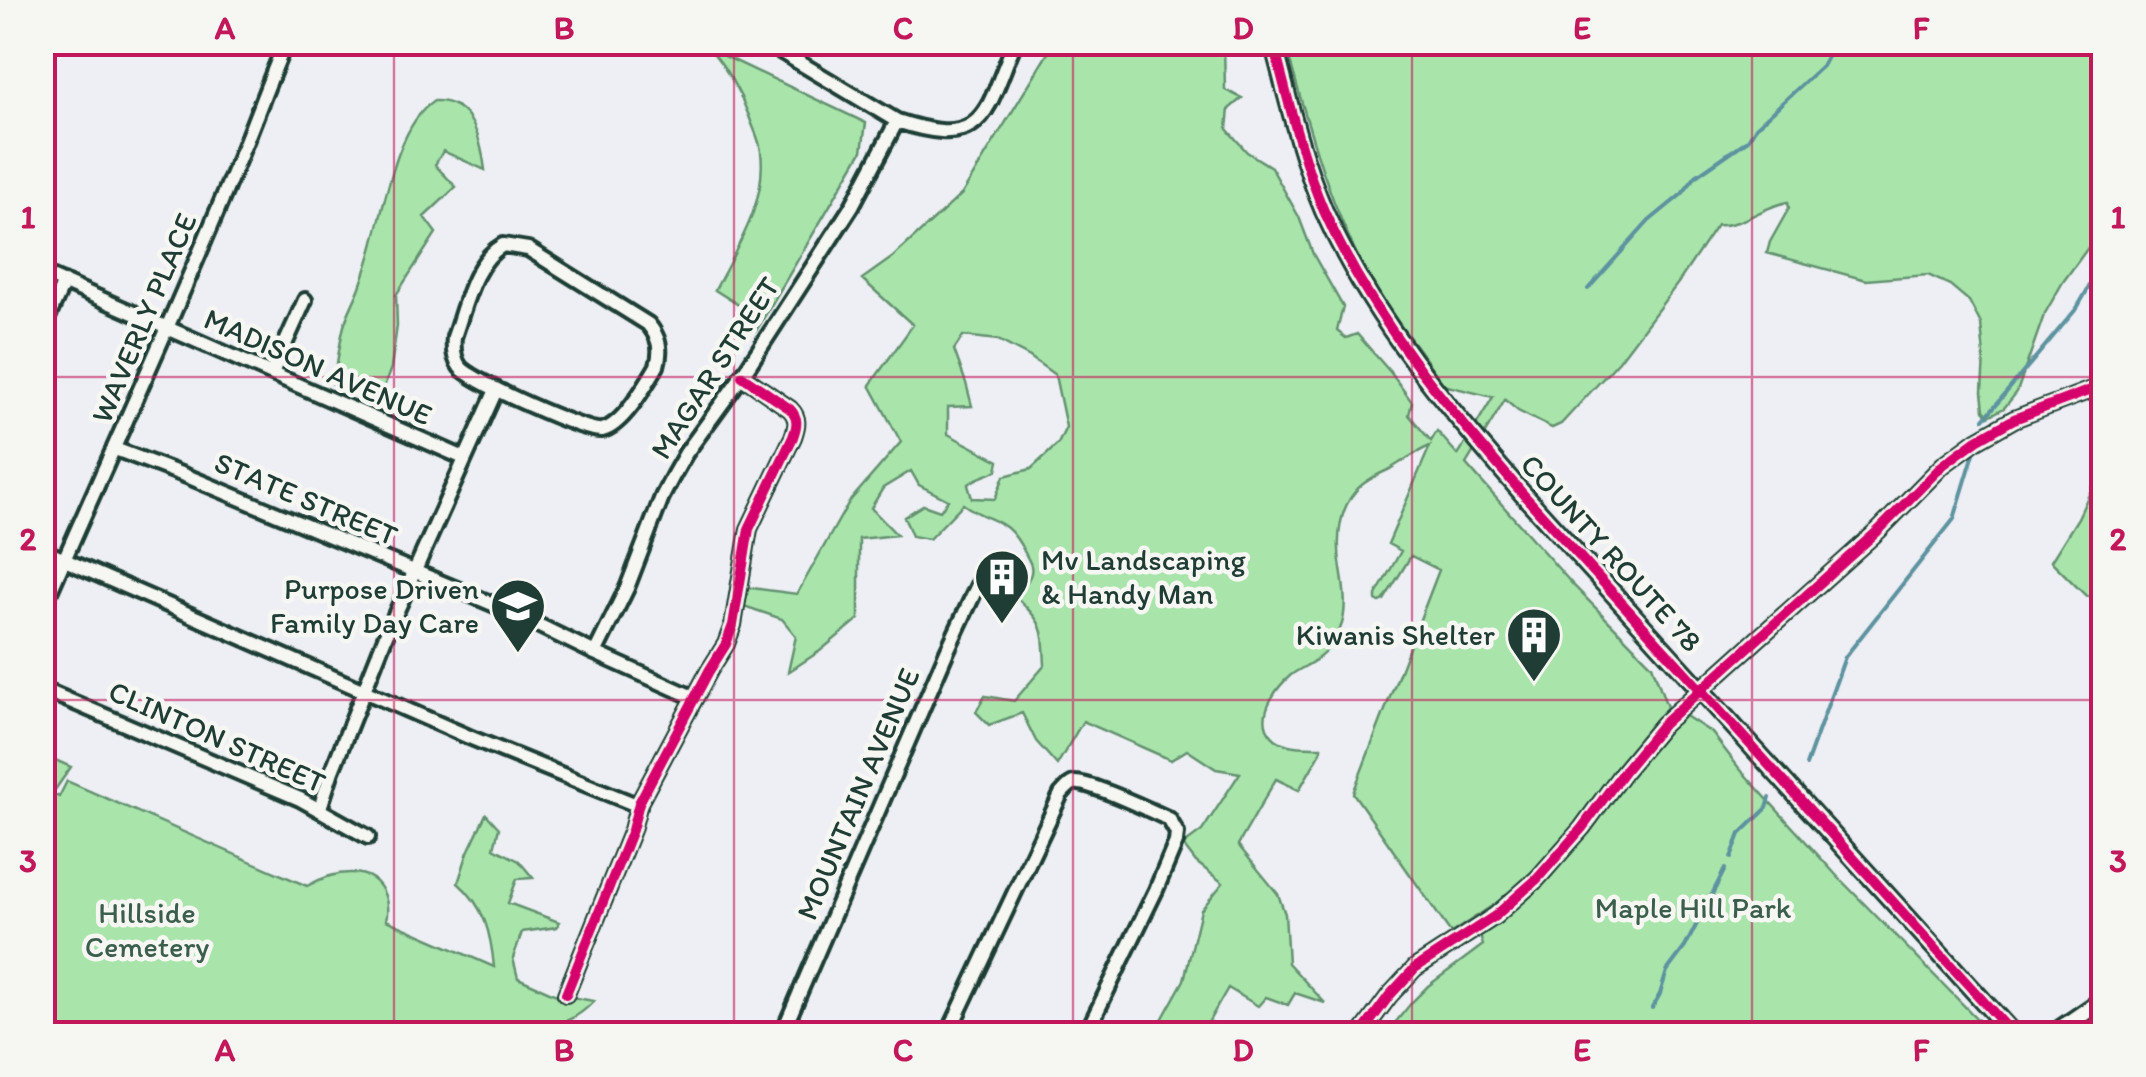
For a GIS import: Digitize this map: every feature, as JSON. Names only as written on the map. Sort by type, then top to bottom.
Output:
[{"type":"street","name":"WAVERLY PLACE","points":[[42,610],[116,449],[286,42]]},
{"type":"street","points":[[764,42],[898,121],[950,131],[972,126],[984,116],[1016,42]]},
{"type":"street","name":"COUNTY ROUTE 78","points":[[1273,42],[1312,181],[1359,282],[1385,323],[1447,406],[2014,1034]]},
{"type":"street","name":"MAGAR STREET","points":[[595,653],[628,588],[674,474],[852,206],[898,121]]},
{"type":"street","points":[[503,245],[528,248],[648,324],[660,342],[660,357],[652,375],[623,416],[603,430],[580,425],[496,390],[464,372],[457,364],[453,345],[484,260],[503,245]]},
{"type":"street","name":"MADISON AVENUE","points":[[42,273],[464,458]]},
{"type":"street","points":[[42,331],[64,282]]},
{"type":"street","points":[[272,373],[305,300]]},
{"type":"street","points":[[566,994],[638,806],[726,644],[748,529],[794,438],[797,424],[790,409],[742,376]]},
{"type":"street","points":[[1360,1034],[1416,968],[1495,916],[1538,879],[1644,746],[1700,689],[1879,530],[1960,452],[2014,419],[2104,385]]},
{"type":"street","points":[[320,808],[363,690],[496,390]]},
{"type":"street","name":"STATE STREET","points":[[116,449],[507,610],[695,698]]},
{"type":"street","points":[[42,550],[469,737],[638,806]]},
{"type":"street","name":"MOUNTAIN AVENUE","points":[[782,1034],[983,574]]},
{"type":"street","name":"CLINTON STREET","points":[[42,689],[320,808],[368,837]]},
{"type":"street","points":[[948,1034],[1038,840],[1072,783],[1098,789],[1170,819],[1177,834],[1156,890],[1086,1034]]},
{"type":"street","points":[[2054,1034],[2104,999]]},
{"type":"green space","points":[[1054,43],[1224,43],[1225,90],[1242,98],[1229,109],[1227,129],[1247,152],[1271,167],[1299,217],[1313,254],[1343,307],[1337,331],[1346,338],[1357,334],[1412,402],[1409,415],[1431,441],[1437,431],[1458,455],[1493,397],[1443,385],[1376,291],[1330,191],[1285,43],[2103,43],[2103,227],[2044,315],[2017,392],[2004,408],[1989,416],[1984,410],[1981,324],[1969,301],[1950,285],[1928,275],[1866,280],[1767,253],[1789,208],[1788,202],[1735,223],[1717,225],[1619,361],[1561,424],[1552,428],[1505,400],[1466,464],[1573,585],[1652,665],[1667,707],[1555,851],[1501,900],[1451,933],[1353,793],[1439,570],[1411,556],[1384,600],[1376,600],[1401,551],[1388,544],[1430,446],[1355,492],[1344,512],[1339,535],[1345,599],[1340,629],[1324,653],[1280,686],[1271,699],[1265,721],[1277,740],[1321,747],[1321,752],[1299,790],[1276,779],[1238,845],[1278,894],[1285,914],[1288,963],[1325,1003],[1295,993],[1288,1005],[1266,997],[1258,1006],[1228,988],[1209,1021],[1230,1034],[1172,1034],[1159,1025],[1184,980],[1201,910],[1223,883],[1196,862],[1183,845],[1202,831],[1240,773],[1216,769],[1187,750],[1171,760],[1083,721],[1057,765],[1036,741],[1022,713],[989,725],[976,712],[985,696],[1014,701],[1045,665],[1040,626],[1015,596],[1031,570],[1012,532],[963,504],[929,539],[912,536],[904,517],[923,505],[940,511],[948,500],[919,485],[911,471],[883,488],[871,508],[897,535],[859,539],[859,619],[820,651],[788,672],[796,636],[782,619],[744,606],[744,587],[797,594],[849,502],[901,442],[870,385],[913,325],[862,279],[893,257],[962,194]],"holes":[[[963,336],[998,340],[1055,375],[1066,427],[1058,444],[1031,469],[1004,476],[995,499],[972,498],[968,485],[997,470],[999,461],[948,434],[948,407],[972,406],[954,350]]]},
{"type":"green space","points":[[710,49],[866,123],[862,151],[756,331],[725,328],[739,322],[740,306],[715,290],[749,224],[762,171],[759,143],[745,107],[728,73]]},
{"type":"green space","points":[[434,101],[447,102],[466,114],[477,134],[485,170],[443,151],[435,165],[456,187],[424,217],[436,233],[396,295],[397,326],[391,368],[378,403],[333,384],[340,343],[369,261],[403,143],[422,112]]},
{"type":"green space","points":[[2103,464],[2103,602],[2086,596],[2051,561],[2078,518]]},
{"type":"green space","name":"Maple Hill Park","points":[[1681,713],[1712,733],[1837,876],[1980,1022],[1979,1034],[1386,1034],[1428,986],[1483,945],[1480,936],[1547,881]]},
{"type":"green space","name":"Hillside Cemetery","points":[[42,754],[71,767],[52,794],[59,797],[67,781],[307,886],[339,874],[361,874],[379,885],[385,896],[386,920],[494,967],[485,922],[475,901],[458,883],[486,814],[499,828],[494,848],[519,861],[533,878],[517,879],[508,903],[559,922],[557,927],[522,932],[513,958],[518,978],[554,994],[594,1001],[570,1019],[540,1026],[537,1034],[43,1034]]},
{"type":"waterway","points":[[1588,289],[1696,176],[1748,140],[1756,127],[1822,66],[1835,42]]},
{"type":"waterway","points":[[1984,419],[2077,308],[2104,261]]},
{"type":"waterway","points":[[1806,765],[1845,657],[1954,519],[1975,450]]},
{"type":"waterway","points":[[1731,858],[1740,834],[1767,808],[1770,798]]},
{"type":"waterway","points":[[1652,1008],[1667,971],[1685,947],[1725,869]]},
{"type":"cycle path","points":[[1273,42],[1302,149],[1324,211],[1343,251],[1412,359],[1522,493],[2013,1034]]},
{"type":"cycle path","points":[[566,994],[632,830],[639,803],[726,644],[733,625],[749,529],[793,437],[796,419],[790,409],[742,376]]},
{"type":"cycle path","points":[[1361,1034],[1415,968],[1495,916],[1537,879],[1663,724],[1879,530],[1943,465],[2014,419],[2104,385]]},
{"type":"place","name":"Mv Landscaping & Handy Man","points":[[1002,626]]},
{"type":"place","name":"Purpose Driven Family Day Care","points":[[518,655]]},
{"type":"place","name":"Kiwanis Shelter","points":[[1534,684]]}]
